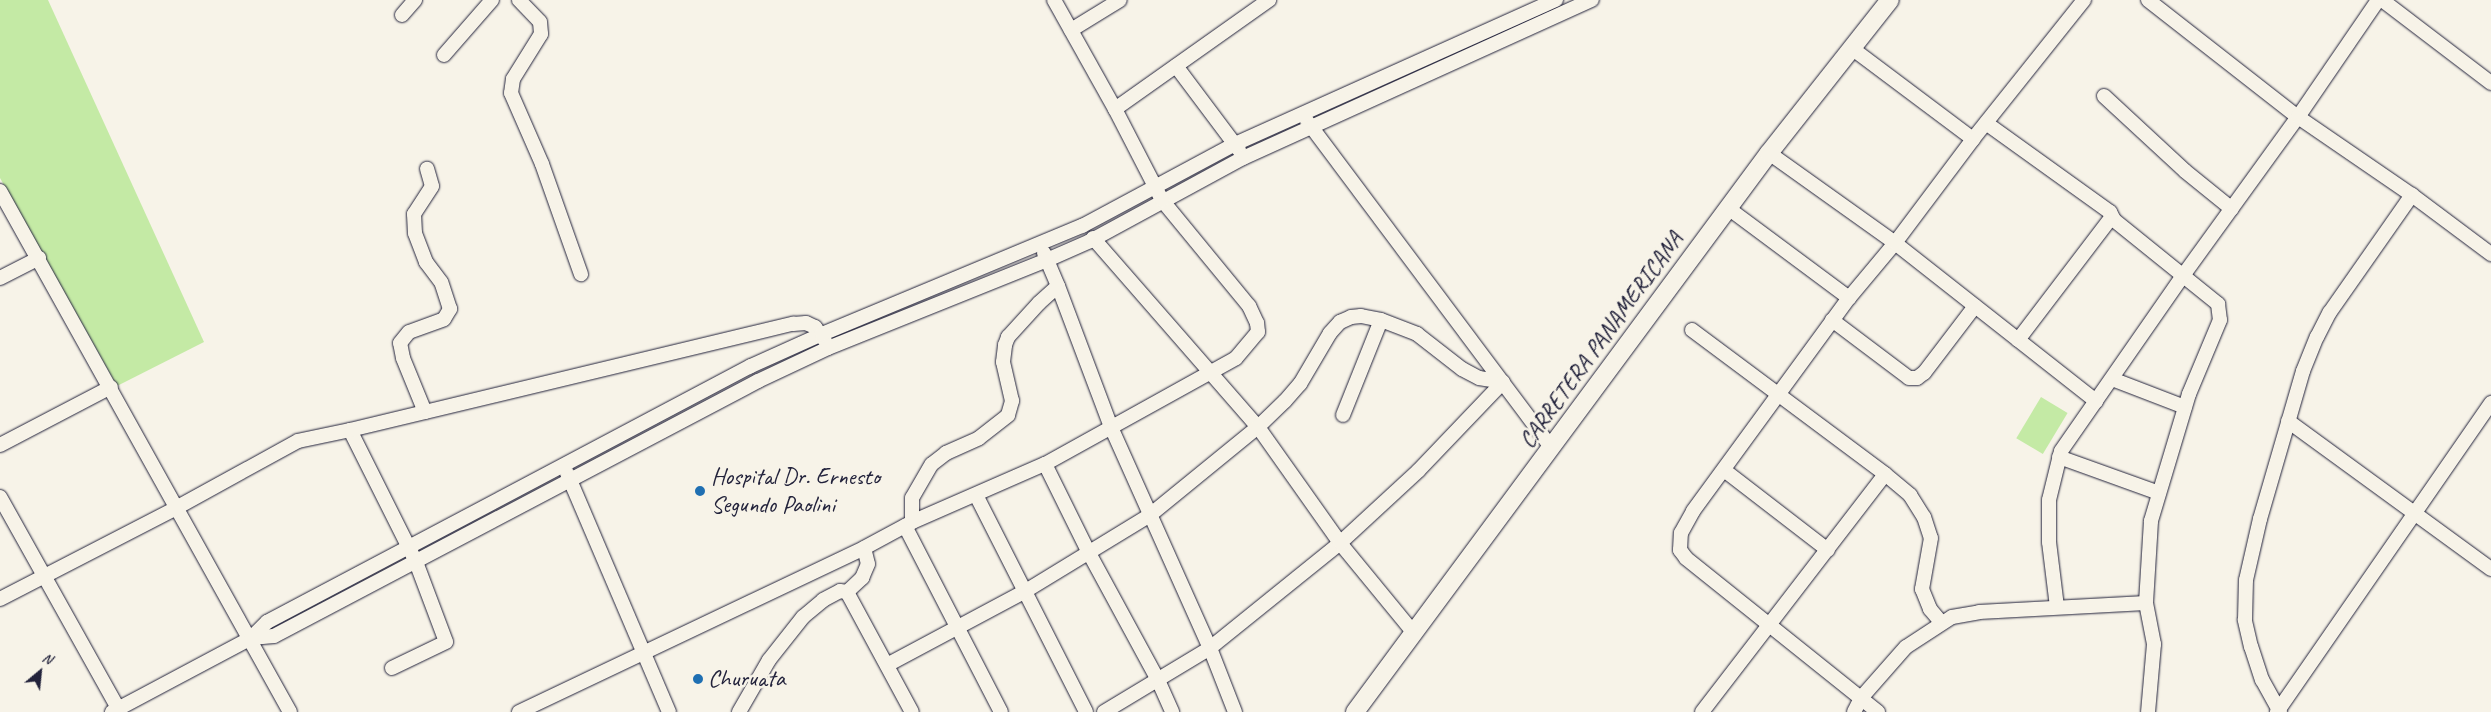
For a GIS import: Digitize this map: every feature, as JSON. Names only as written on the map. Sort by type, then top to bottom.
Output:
[{"type":"main road","name":"CARRETERA PANAMERICANA","points":[[1356,712],[1769,153],[1890,0]]},
{"type":"street","points":[[402,15],[414,0]]},
{"type":"street","points":[[444,55],[492,0]]},
{"type":"street","points":[[519,0],[540,22],[542,34],[513,79],[511,93],[542,164],[582,274]]},
{"type":"street","points":[[519,712],[864,548],[909,524],[1045,464],[1212,373],[1236,358],[1258,332],[1258,323],[1249,306],[1162,200],[1154,187],[1115,109],[1054,0]]},
{"type":"street","points":[[1071,30],[1120,0]]},
{"type":"street","points":[[1115,109],[1269,0]]},
{"type":"street","points":[[0,497],[116,711],[251,638],[266,622],[751,366],[822,334],[1082,226],[1235,144],[1556,0]]},
{"type":"street","points":[[251,638],[274,636],[758,381],[828,348],[1047,260],[1093,238],[1243,158],[1592,0]]},
{"type":"street","points":[[1878,712],[1686,558],[1680,550],[1681,532],[1832,320],[1895,243],[1973,139],[2084,0]]},
{"type":"street","points":[[2148,0],[2298,117],[2412,195],[2491,254]]},
{"type":"street","points":[[2057,607],[2049,533],[2050,500],[2061,451],[2182,276],[2298,117],[2378,0]]},
{"type":"street","points":[[2382,0],[2491,83]]},
{"type":"street","points":[[1853,48],[1973,139]]},
{"type":"street","points":[[1176,66],[1235,144],[1243,158]]},
{"type":"street","points":[[2104,96],[2185,171],[2232,208]]},
{"type":"street","points":[[1303,114],[1311,128],[1551,448]]},
{"type":"street","points":[[1986,123],[2110,212],[2111,218],[2218,304],[2220,320],[2185,407],[2151,521],[2146,603],[2154,644],[2148,712]]},
{"type":"street","points":[[1769,153],[1895,243],[2096,401]]},
{"type":"street","points":[[425,412],[403,358],[400,343],[409,332],[444,319],[450,308],[441,282],[426,262],[415,233],[414,214],[432,186],[427,169]]},
{"type":"street","points":[[0,191],[111,387],[176,508],[251,638],[290,712]]},
{"type":"street","points":[[2412,195],[2330,312],[2303,371],[2260,519],[2245,593],[2246,620],[2251,647],[2262,680],[2278,711],[2491,403]]},
{"type":"street","points":[[1728,208],[1849,298]]},
{"type":"street","points":[[2018,340],[2111,218]]},
{"type":"street","points":[[1093,238],[1258,427],[1340,543],[1414,633]]},
{"type":"street","points":[[1040,245],[1058,286],[1111,427],[1210,648],[1235,712]]},
{"type":"street","points":[[0,278],[38,258]]},
{"type":"street","points":[[1001,712],[909,524],[912,498],[932,464],[946,453],[979,438],[1008,415],[1012,401],[1003,362],[1008,337],[1039,303],[1058,286]]},
{"type":"street","points":[[1832,320],[1909,378],[1917,378],[1924,373],[1975,306]]},
{"type":"street","points":[[887,665],[1024,592],[1150,515],[1258,427],[1300,384],[1330,333],[1340,322],[1351,317],[1361,316],[1381,320],[1417,334],[1462,369],[1479,378],[1503,382]]},
{"type":"street","points":[[1343,415],[1381,320]]},
{"type":"street","points":[[0,599],[176,508],[298,441],[794,324],[806,323],[815,326],[822,334],[828,348]]},
{"type":"street","points":[[1692,330],[1885,474],[1910,495],[1924,517],[1931,538],[1922,589],[1930,609],[1941,622]]},
{"type":"street","points":[[2112,379],[2185,407]]},
{"type":"street","points":[[1104,712],[1210,648],[1340,543],[1418,471],[1503,382]]},
{"type":"street","points":[[0,445],[111,387]]},
{"type":"street","points":[[2288,421],[2491,568]]},
{"type":"street","points":[[350,430],[416,562],[446,642],[392,668]]},
{"type":"street","points":[[2059,457],[2159,493]]},
{"type":"street","points":[[1045,464],[1089,553],[1158,680],[1172,712]]},
{"type":"street","points":[[564,465],[669,712]]},
{"type":"street","points":[[1724,470],[1828,550]]},
{"type":"street","points":[[1702,712],[1885,474]]},
{"type":"street","points":[[976,495],[1086,712]]},
{"type":"street","points":[[847,592],[862,578],[868,564],[864,548]]},
{"type":"street","points":[[739,712],[769,660],[803,618],[823,600],[840,591],[847,592]]},
{"type":"street","points":[[847,592],[912,712]]},
{"type":"street","points":[[1854,712],[1861,698],[1906,647],[1941,622],[1952,617],[1979,612],[2146,603]]},
{"type":"green space","points":[[0,0],[48,0],[204,342],[117,386],[0,178]]},
{"type":"green space","points":[[2041,397],[2068,413],[2043,454],[2016,438]]},
{"type":"place","name":"Hospital Dr. Ernesto Segundo Paolini","points":[[700,491]]},
{"type":"place","name":"Churuata","points":[[698,679]]}]
